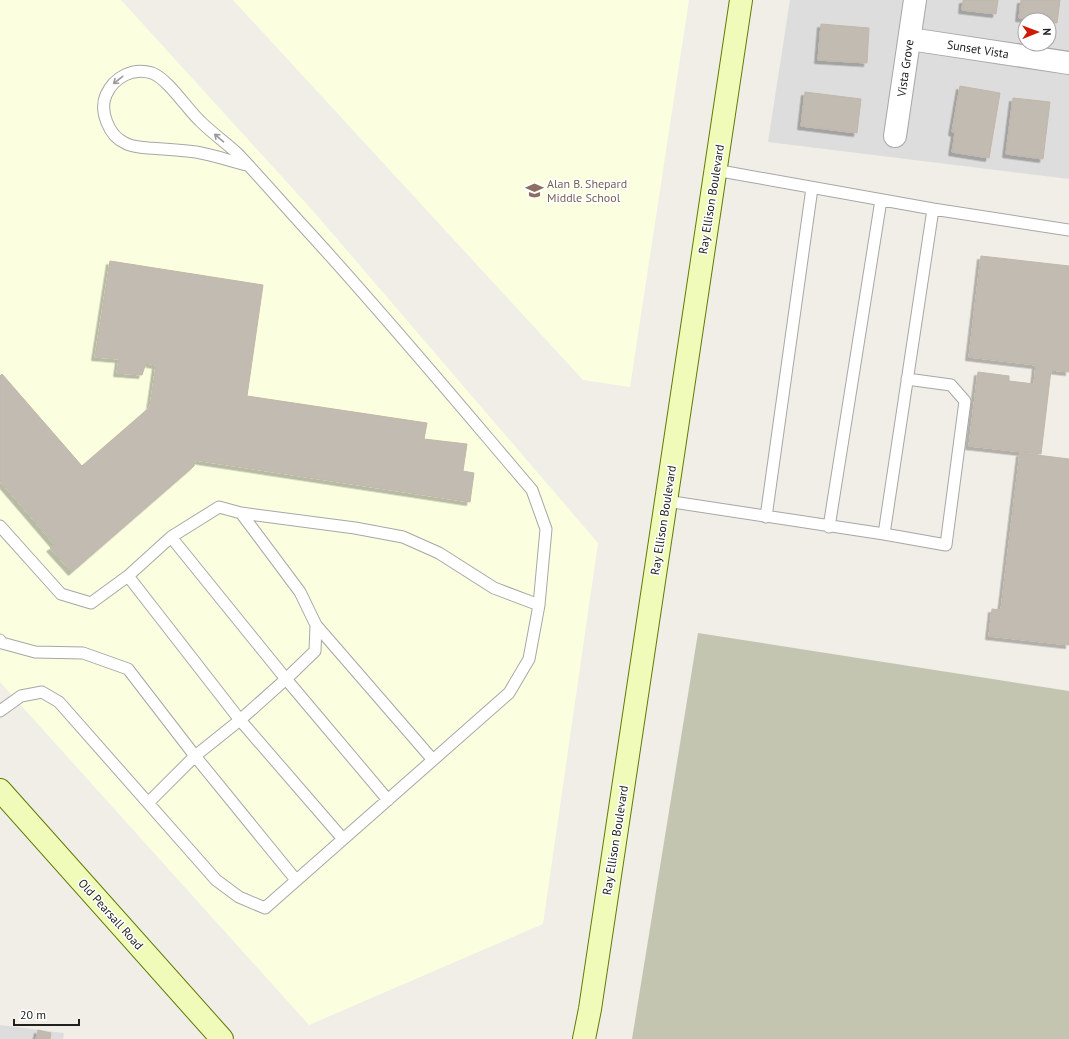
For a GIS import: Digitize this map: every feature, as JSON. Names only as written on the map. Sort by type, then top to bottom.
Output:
[{"type":"main road","name":"Ray Ellison Boulevard","points":[[584,1039],[741,0]]},
{"type":"main road","name":"Old Pearsall Road","points":[[0,790],[222,1039]]},
{"type":"street","name":"Vista Grove","points":[[895,136],[916,0]]},
{"type":"street","name":"Sunset Vista","points":[[910,39],[1069,63]]},
{"type":"lane","points":[[0,711],[21,696],[42,692],[58,702],[216,880],[240,897],[264,908],[509,693],[529,659],[539,605],[546,529],[532,490],[350,278],[247,165],[236,153],[200,121],[161,78],[151,73],[129,72],[118,78],[109,88],[104,99],[105,118],[114,135],[124,143],[145,147],[215,155],[247,165]]},
{"type":"lane","points":[[715,170],[932,209],[1069,230]]},
{"type":"lane","points":[[766,517],[812,188]]},
{"type":"lane","points":[[829,526],[880,200]]},
{"type":"lane","points":[[884,534],[932,209]]},
{"type":"lane","points":[[666,501],[884,534],[946,545],[965,401],[951,385],[907,379]]},
{"type":"lane","points":[[0,526],[61,594],[91,602],[128,576],[171,537],[219,507],[241,513],[404,536],[439,553],[494,588],[539,605]]},
{"type":"lane","points":[[241,513],[300,592],[316,625],[433,760]]},
{"type":"lane","points":[[171,537],[286,679],[388,800]]},
{"type":"lane","points":[[128,576],[240,720],[343,839]]},
{"type":"lane","points":[[148,803],[195,756],[240,720],[316,651],[316,625]]},
{"type":"lane","points":[[0,640],[2,643],[35,652],[83,653],[128,669],[195,756],[296,880]]},
{"type":"shaded area","points":[[0,0],[121,0],[314,212],[598,543],[543,924],[309,1025],[0,682]]},
{"type":"shaded area","name":"Alan B. Shepard Middle School","points":[[233,0],[689,0],[630,387],[583,380]]},
{"type":"shaded area","points":[[790,0],[1069,0],[1069,179],[768,142]]},
{"type":"shaded area","points":[[698,633],[1069,691],[1069,1039],[632,1039]]},
{"type":"shaded area","points":[[0,1025],[64,1033],[63,1039],[0,1039]]},
{"type":"building","points":[[963,0],[998,0],[996,14],[962,10]]},
{"type":"building","points":[[1021,0],[1060,0],[1057,23],[1057,12],[1020,12]]},
{"type":"building","points":[[821,24],[869,28],[867,63],[818,60]]},
{"type":"building","points":[[960,86],[1000,93],[989,158],[952,152],[955,133],[952,132]]},
{"type":"building","points":[[805,92],[861,99],[857,133],[801,126]]},
{"type":"building","points":[[1013,98],[1050,102],[1043,159],[1006,154]]},
{"type":"building","points":[[981,256],[1069,266],[1069,372],[1051,370],[1041,454],[969,446],[978,372],[1009,376],[1009,381],[1034,384],[1036,365],[969,357]]},
{"type":"building","points":[[110,261],[263,285],[247,396],[427,423],[424,439],[467,444],[463,471],[474,473],[470,502],[195,460],[194,466],[72,572],[50,548],[55,545],[0,481],[0,376],[2,374],[82,466],[150,407],[156,365],[146,363],[142,375],[117,373],[119,359],[95,357]]},
{"type":"building","points":[[1020,453],[1069,459],[1069,645],[989,636],[992,609],[1001,610]]},
{"type":"building","points":[[38,1030],[51,1033],[50,1039],[36,1039]]},
{"type":"place","name":"Alan B. Shepard Middle School","points":[[534,190]]}]
